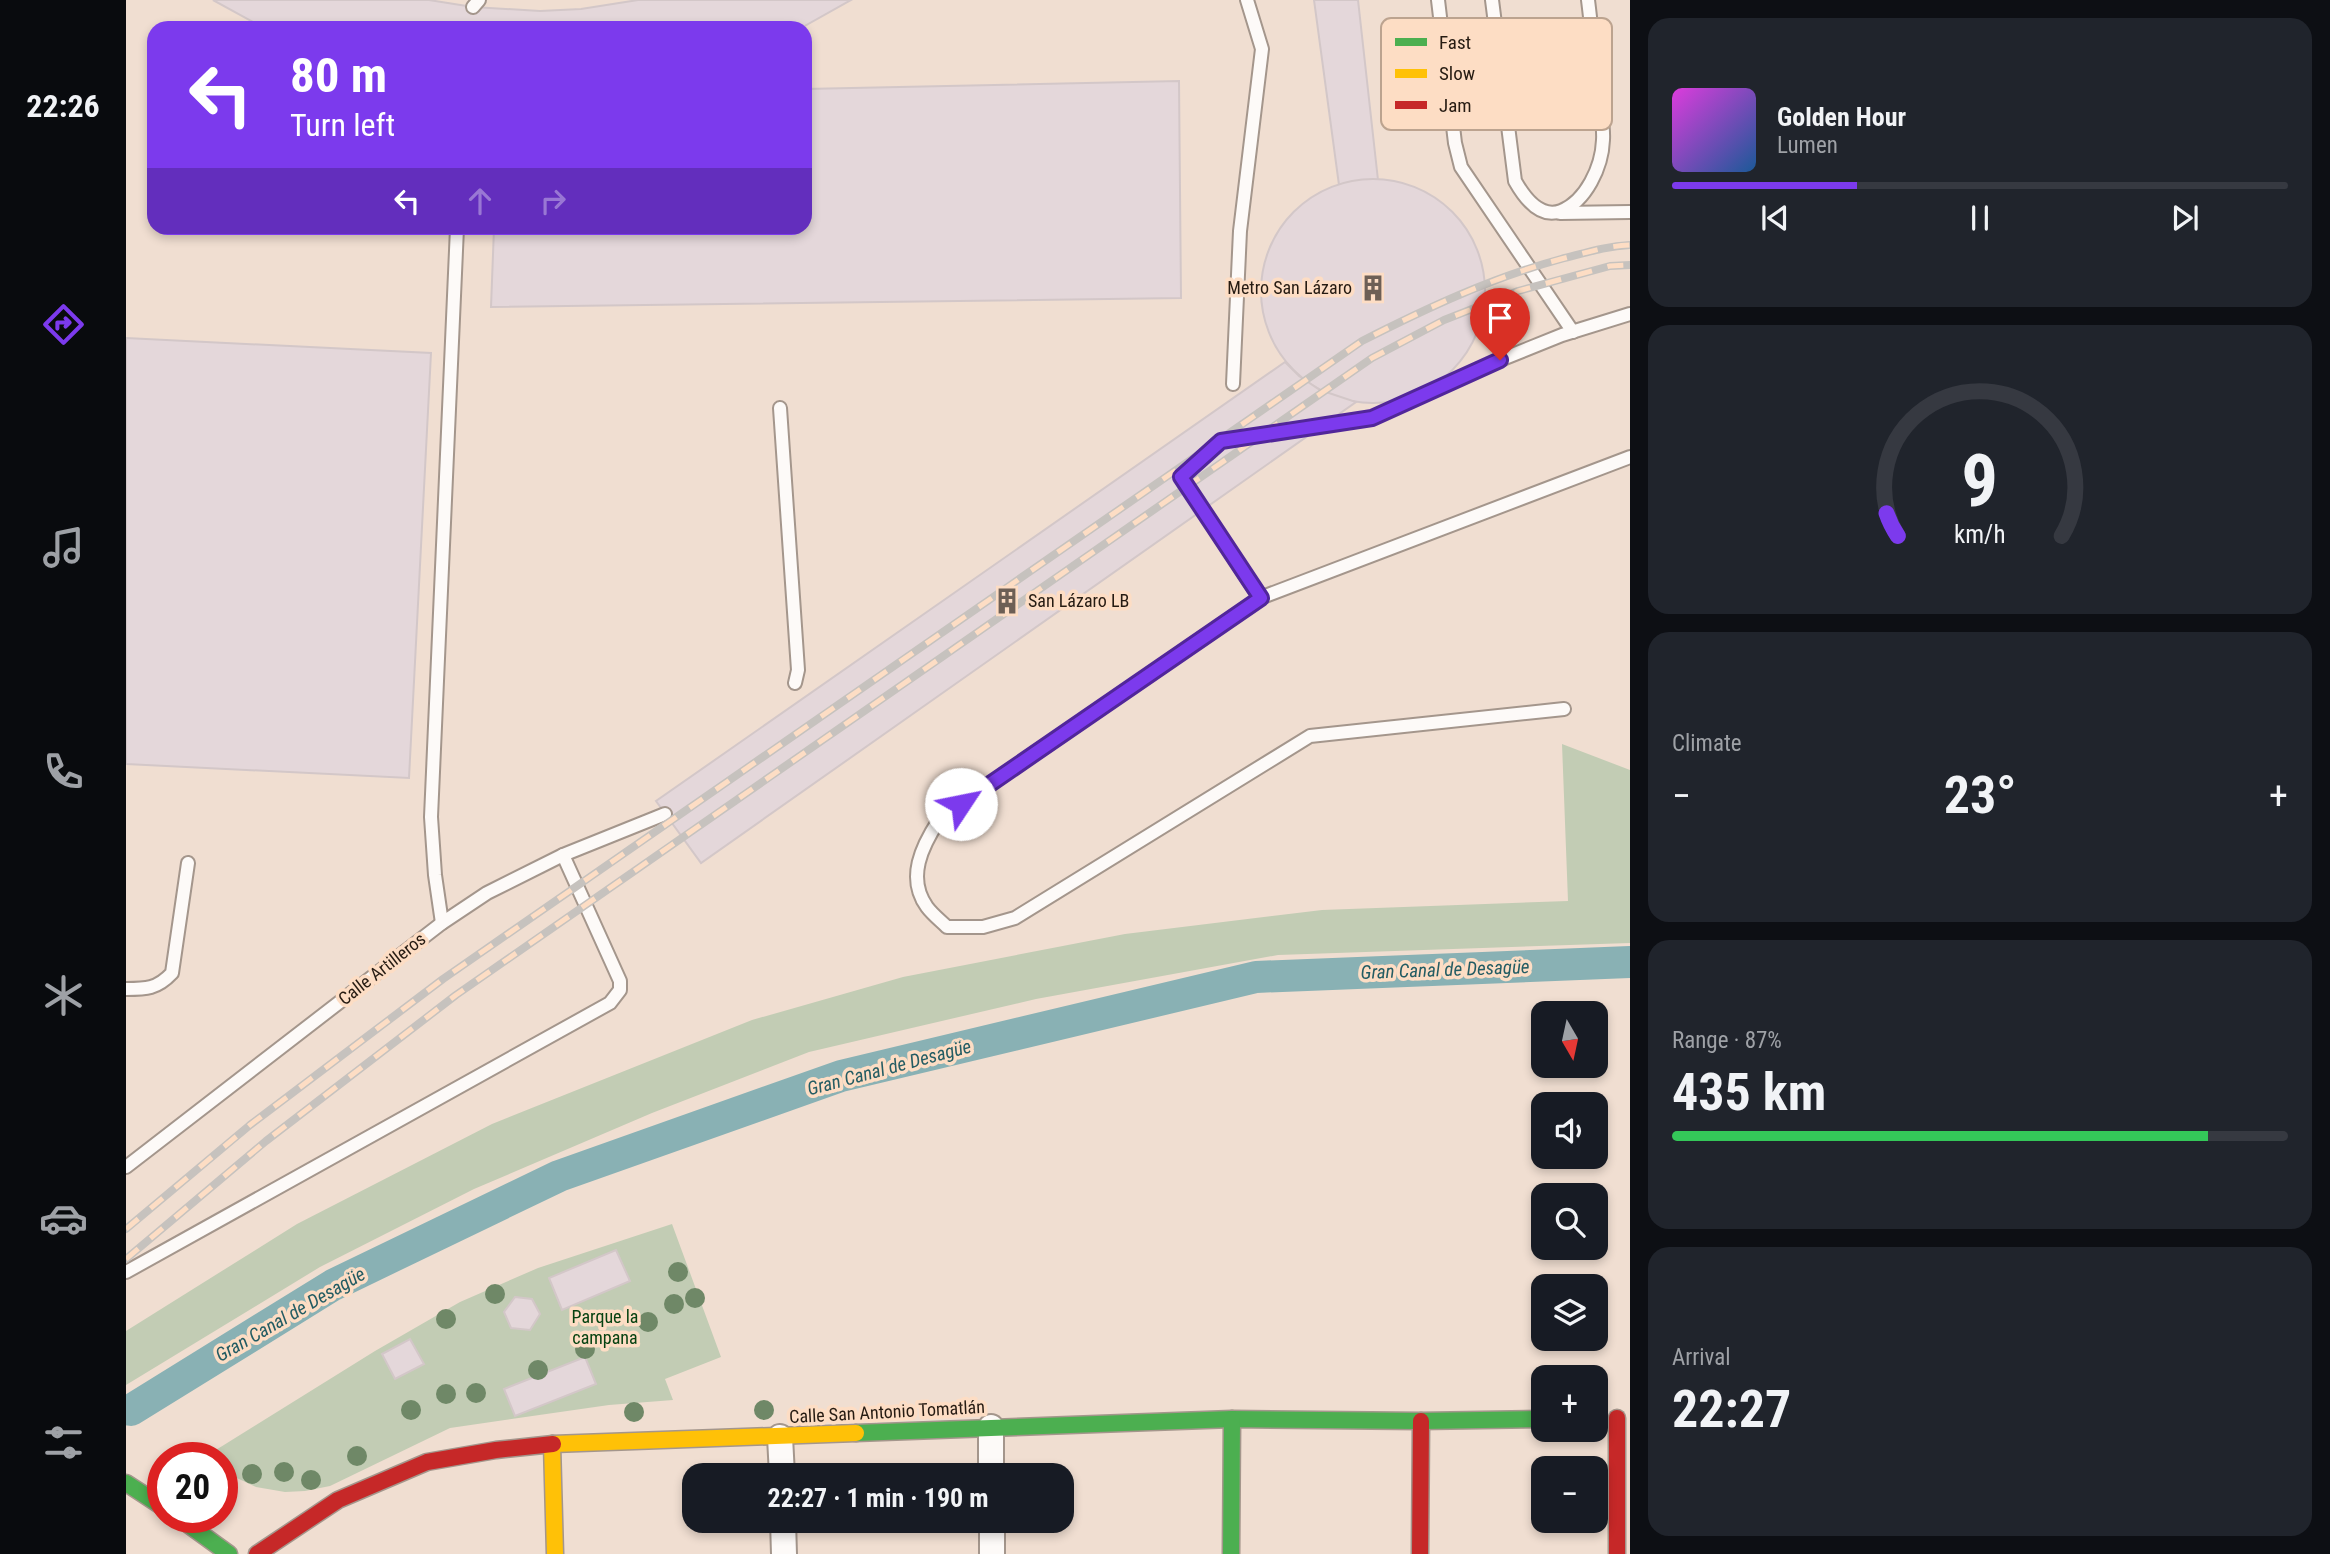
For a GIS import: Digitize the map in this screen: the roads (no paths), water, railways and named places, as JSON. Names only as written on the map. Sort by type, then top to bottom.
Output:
[{"type":"street","points":[[1617,1554],[1623,1417]]},
{"type":"street","points":[[1231,1554],[1233,1419]]},
{"type":"street","name":"Calle San Antonio Tomatlán","points":[[257,1554],[338,1500],[428,1462],[496,1450],[552,1444],[1233,1419],[1531,1419]]},
{"type":"street","points":[[1420,1554],[1421,1421]]},
{"type":"street","points":[[991,1427],[991,1463]]},
{"type":"street","points":[[780,1437],[781,1463]]},
{"type":"street","points":[[552,1444],[555,1554]]},
{"type":"street","points":[[126,1483],[147,1496]]},
{"type":"street","points":[[199,1533],[229,1554]]},
{"type":"street","points":[[784,1533],[785,1554]]},
{"type":"street","points":[[992,1533],[992,1554]]},
{"type":"lane","points":[[1233,384],[1240,231],[1262,49],[1247,0]]},
{"type":"lane","points":[[1438,0],[1440,18]]},
{"type":"lane","points":[[1493,0],[1495,18]]},
{"type":"lane","points":[[1588,0],[1590,18]]},
{"type":"lane","points":[[1453,130],[1461,167],[1573,332]]},
{"type":"lane","points":[[1509,130],[1515,181],[1526,200],[1541,210],[1556,213],[1630,212]]},
{"type":"lane","points":[[1556,213],[1571,206],[1584,193],[1595,173],[1604,140],[1603,130]]},
{"type":"lane","points":[[442,923],[431,817],[457,235]]},
{"type":"lane","points":[[1261,598],[1181,477],[1221,441],[1372,418],[1500,360],[1630,314]]},
{"type":"lane","points":[[780,408],[798,670],[795,683]]},
{"type":"lane","points":[[1564,709],[1310,736],[1015,918],[983,927],[947,928],[926,906],[916,878],[922,846],[939,820],[1261,598],[1630,457]]},
{"type":"lane","name":"Calle Artilleros","points":[[126,1167],[442,923],[487,893],[563,855],[665,814]]},
{"type":"lane","points":[[126,1272],[610,1003],[620,990],[620,981],[563,855]]},
{"type":"lane","points":[[126,989],[150,989],[162,983],[172,973],[188,863]]},
{"type":"waterway","name":"Gran Canal de Desagüe","points":[[131,1410],[333,1285],[559,1176],[841,1076],[1256,977],[1630,962]]},
{"type":"railway","points":[[126,1229],[250,1125],[443,979],[1362,341],[1435,306],[1510,275],[1587,252],[1630,245]]},
{"type":"railway","points":[[126,1259],[266,1141],[456,995],[1372,358],[1444,320],[1518,291],[1610,266],[1630,265]]},
{"type":"place","name":"Metro San Lázaro","points":[[1373,288]]},
{"type":"place","name":"San Lázaro LB","points":[[1007,601]]},
{"type":"park label","name":"Parque la campana","points":[[605,1327]]}]
